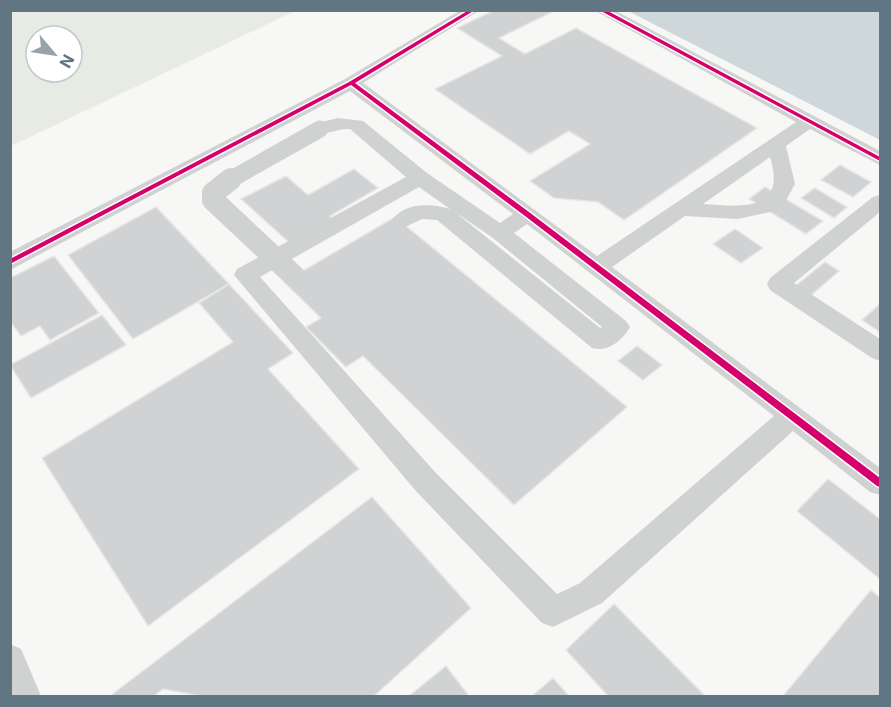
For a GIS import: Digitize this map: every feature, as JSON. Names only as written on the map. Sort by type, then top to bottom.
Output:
[{"type":"street","points":[[10,262],[351,83],[473,10]]},
{"type":"street","points":[[601,10],[880,159]]},
{"type":"street","points":[[351,83],[880,483]]},
{"type":"street","points":[[596,267],[809,121]]},
{"type":"street","points":[[294,276],[213,200],[213,193],[222,184],[320,129],[331,124],[345,122],[356,125],[420,178],[500,233],[618,327],[600,341],[444,214],[429,210],[415,212],[400,222]]},
{"type":"street","points":[[681,208],[755,211],[773,202],[784,190],[785,180],[776,144]]},
{"type":"street","points":[[420,178],[245,275],[425,481],[553,612],[591,593],[791,417]]},
{"type":"street","points":[[880,202],[778,284],[880,351]]},
{"type":"street","points":[[500,233],[527,214]]},
{"type":"street","points":[[10,660],[25,696]]},
{"type":"shaded area","points":[[11,10],[295,11],[11,146]]},
{"type":"shaded area","points":[[628,11],[880,11],[880,140]]},
{"type":"building","points":[[495,10],[556,10],[499,38],[525,54],[576,28],[757,128],[624,220],[598,202],[554,198],[530,181],[590,144],[569,131],[530,154],[435,89],[502,56],[457,28]]},
{"type":"building","points":[[840,165],[871,182],[853,197],[821,180]]},
{"type":"building","points":[[354,169],[378,188],[330,216],[334,221],[292,245],[241,199],[286,176],[308,195]]},
{"type":"building","points":[[765,187],[823,221],[806,234],[749,199]]},
{"type":"building","points":[[815,188],[847,207],[834,218],[801,198]]},
{"type":"building","points":[[156,207],[229,284],[133,339],[68,255]]},
{"type":"building","points":[[395,217],[627,407],[514,505],[363,356],[346,367],[306,327],[321,318],[284,282]]},
{"type":"building","points":[[735,229],[763,248],[741,263],[713,244]]},
{"type":"building","points":[[54,256],[99,313],[50,340],[40,326],[21,336],[10,321],[10,278]]},
{"type":"building","points":[[825,262],[839,271],[808,298],[793,288]]},
{"type":"building","points":[[229,284],[293,353],[268,369],[359,469],[148,626],[42,458],[233,342],[199,303]]},
{"type":"building","points":[[880,304],[880,332],[862,320]]},
{"type":"building","points":[[102,315],[126,345],[31,398],[10,365]]},
{"type":"building","points":[[637,346],[662,365],[643,380],[618,361]]},
{"type":"building","points":[[828,479],[880,519],[880,579],[797,511]]},
{"type":"building","points":[[372,497],[471,608],[374,696],[201,696],[163,689],[154,696],[110,696]]},
{"type":"building","points":[[871,590],[880,598],[880,696],[783,696]]},
{"type":"building","points":[[614,604],[705,696],[608,696],[566,650]]},
{"type":"building","points":[[446,666],[469,696],[409,696]]},
{"type":"building","points":[[553,678],[569,696],[532,696]]},
{"type":"cycle path","points":[[10,262],[351,83],[473,10]]},
{"type":"cycle path","points":[[601,10],[880,159]]},
{"type":"cycle path","points":[[351,83],[880,483]]}]
